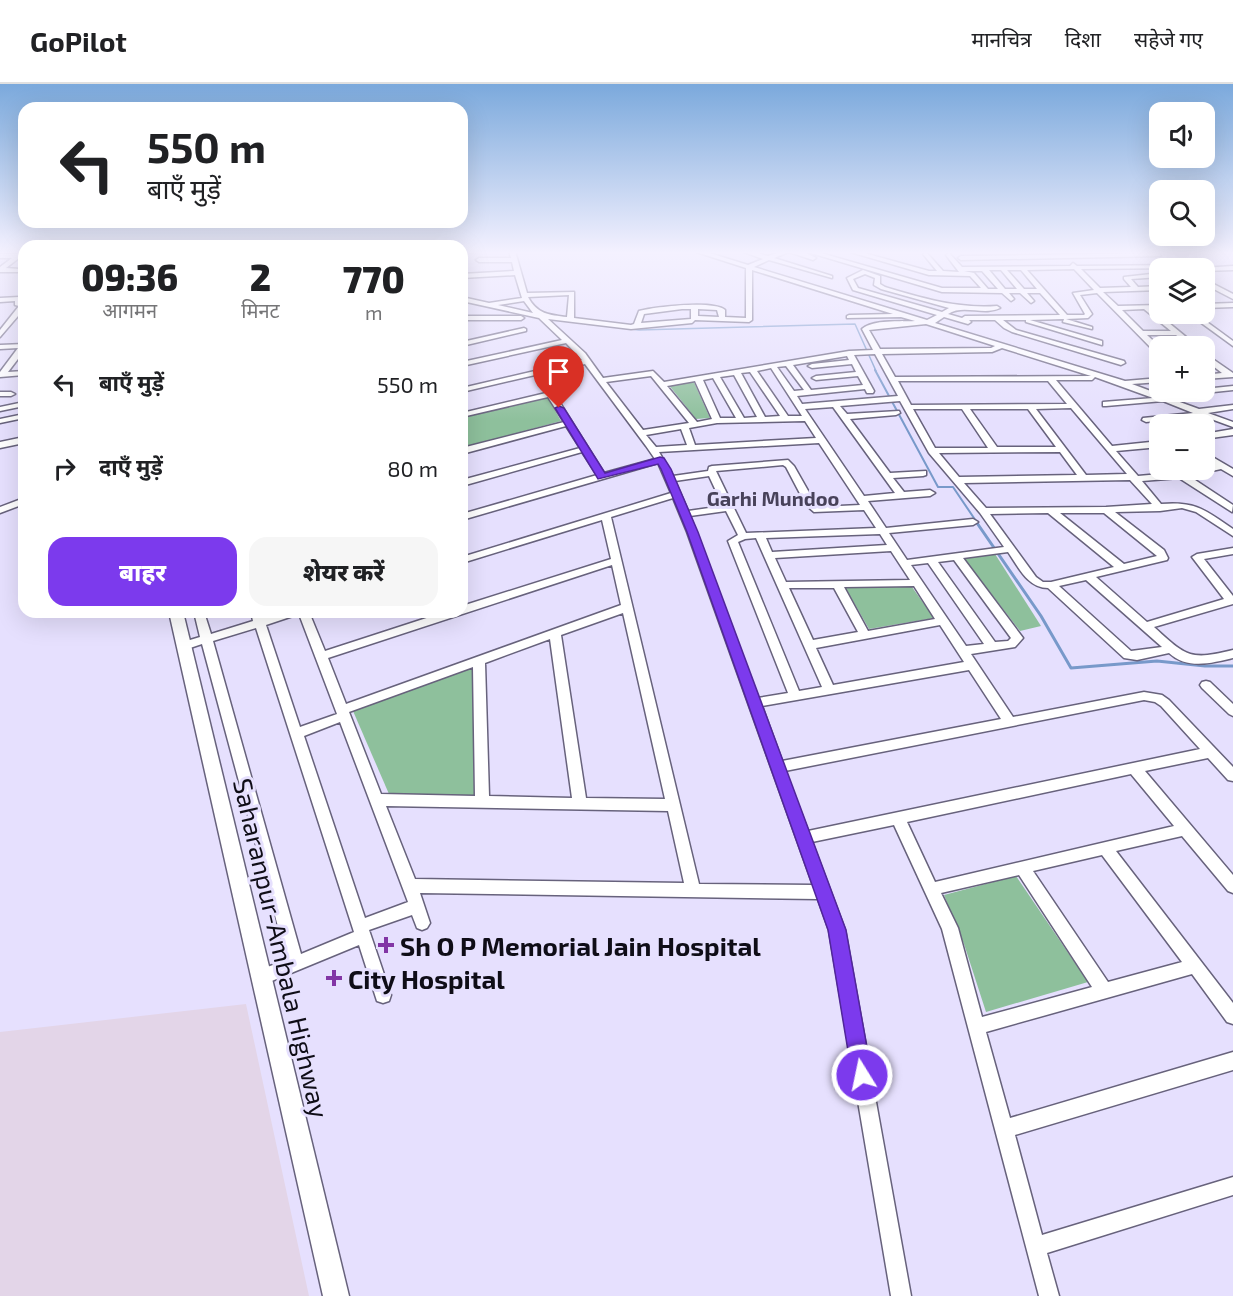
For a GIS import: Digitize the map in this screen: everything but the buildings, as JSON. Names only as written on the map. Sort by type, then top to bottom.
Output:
[{"type":"main road","name":"Saharanpur-Ambala Highway","points":[[177,618],[336,1296]]},
{"type":"street","points":[[494,308],[514,315]]},
{"type":"street","points":[[511,308],[524,330],[539,347]]},
{"type":"street","points":[[533,308],[586,360],[602,380],[656,455],[670,478],[685,514],[837,930],[901,1296]]},
{"type":"street","points":[[570,320],[572,308]]},
{"type":"street","points":[[637,325],[643,311],[689,308]]},
{"type":"street","points":[[696,308],[693,318],[750,319],[750,308]]},
{"type":"street","points":[[703,308],[721,309],[722,319]]},
{"type":"street","points":[[884,308],[1149,393]]},
{"type":"street","points":[[918,308],[967,320],[1063,318],[1089,315],[1085,308]]},
{"type":"street","points":[[895,399],[892,379],[871,351],[865,327],[931,322],[956,308],[997,308]]},
{"type":"street","points":[[956,308],[979,338]]},
{"type":"street","points":[[1055,308],[1063,318],[1090,328]]},
{"type":"street","points":[[1116,308],[1129,308]]},
{"type":"street","points":[[1116,308],[1149,341]]},
{"type":"street","points":[[1146,308],[1181,336]]},
{"type":"street","points":[[0,335],[18,312]]},
{"type":"street","points":[[468,318],[514,315],[631,327],[692,321]]},
{"type":"street","points":[[849,317],[908,315]]},
{"type":"street","points":[[997,318],[1009,329],[1121,363]]},
{"type":"street","points":[[1017,318],[1099,343]]},
{"type":"street","points":[[1020,351],[1063,318]]},
{"type":"street","points":[[1206,324],[1233,344]]},
{"type":"street","points":[[468,343],[524,330]]},
{"type":"street","points":[[1141,333],[1177,333]]},
{"type":"street","points":[[468,363],[567,341]]},
{"type":"street","points":[[806,363],[849,353],[992,350],[1002,345]]},
{"type":"street","points":[[0,347],[18,346]]},
{"type":"street","points":[[849,353],[874,400]]},
{"type":"street","points":[[1072,367],[1089,353]]},
{"type":"street","points":[[1,375],[18,354]]},
{"type":"street","points":[[468,389],[586,360]]},
{"type":"street","points":[[663,384],[788,363],[854,362]]},
{"type":"street","points":[[788,363],[809,392]]},
{"type":"street","points":[[806,363],[825,391]]},
{"type":"street","points":[[1215,363],[1231,375]]},
{"type":"street","points":[[772,365],[1010,722]]},
{"type":"street","points":[[752,369],[785,418]]},
{"type":"street","points":[[736,371],[762,419]]},
{"type":"street","points":[[537,372],[602,477]]},
{"type":"street","points":[[602,380],[649,373],[655,375],[694,423]]},
{"type":"street","points":[[1,375],[18,374]]},
{"type":"street","points":[[816,378],[860,374]]},
{"type":"street","points":[[715,375],[741,420]]},
{"type":"street","points":[[1215,376],[1231,375]]},
{"type":"street","points":[[892,379],[1105,377]]},
{"type":"street","points":[[698,378],[717,421]]},
{"type":"street","points":[[1050,378],[1160,508]]},
{"type":"street","points":[[1122,383],[1149,381]]},
{"type":"street","points":[[792,394],[867,387]]},
{"type":"street","points":[[1215,390],[1233,388]]},
{"type":"street","points":[[0,394],[11,394]]},
{"type":"street","points":[[468,414],[550,394]]},
{"type":"street","points":[[800,407],[895,399],[909,407],[1073,406]]},
{"type":"street","points":[[1106,404],[1149,400]]},
{"type":"street","points":[[1173,402],[1233,425]]},
{"type":"street","points":[[835,404],[901,495]]},
{"type":"street","points":[[965,406],[994,450]]},
{"type":"street","points":[[1030,406],[1084,478]]},
{"type":"street","points":[[0,411],[18,407]]},
{"type":"street","points":[[909,407],[932,451],[983,511],[1002,550],[1041,585],[1050,585],[1158,561],[1163,555],[1106,510]]},
{"type":"street","points":[[1146,420],[1233,407]]},
{"type":"street","points":[[845,417],[896,413]]},
{"type":"street","points":[[0,421],[18,417]]},
{"type":"street","points":[[640,432],[694,423],[807,417]]},
{"type":"street","points":[[468,449],[568,423]]},
{"type":"street","points":[[684,425],[692,448]]},
{"type":"street","points":[[1215,435],[1233,432]]},
{"type":"street","points":[[468,515],[602,477],[656,455],[692,448],[822,440]]},
{"type":"street","points":[[0,445],[18,441]]},
{"type":"street","points":[[1109,449],[1149,445]]},
{"type":"street","points":[[468,481],[585,449]]},
{"type":"street","points":[[932,451],[1063,449]]},
{"type":"street","points":[[1215,461],[1233,472]]},
{"type":"street","points":[[743,536],[712,474],[711,471],[715,468],[785,462],[790,466],[817,510],[901,495],[930,493]]},
{"type":"street","points":[[1215,468],[1223,466]]},
{"type":"street","points":[[887,476],[923,473]]},
{"type":"street","points":[[670,478],[712,474]]},
{"type":"street","points":[[958,480],[1149,477]]},
{"type":"street","points":[[1188,480],[1232,509]]},
{"type":"street","points":[[468,558],[677,494]]},
{"type":"street","points":[[0,510],[18,503]]},
{"type":"street","points":[[983,511],[1106,510],[1189,506],[1233,533]]},
{"type":"street","points":[[685,514],[729,508]]},
{"type":"street","points":[[1207,515],[1232,509]]},
{"type":"street","points":[[1050,510],[1123,569]]},
{"type":"street","points":[[606,516],[693,890]]},
{"type":"street","points":[[795,695],[733,543],[743,536],[883,531],[973,522]]},
{"type":"street","points":[[810,534],[815,553]]},
{"type":"street","points":[[760,536],[828,689]]},
{"type":"street","points":[[768,555],[894,548]]},
{"type":"street","points":[[904,563],[1002,550]]},
{"type":"street","points":[[1145,626],[1232,601],[1197,556],[1233,551]]},
{"type":"street","points":[[957,557],[1016,635],[1015,641],[962,651]]},
{"type":"street","points":[[468,608],[617,560]]},
{"type":"street","points":[[931,560],[992,646]]},
{"type":"street","points":[[1089,577],[1170,649],[1188,660],[1198,662],[1233,654]]},
{"type":"street","points":[[781,585],[918,583]]},
{"type":"street","points":[[837,584],[865,635]]},
{"type":"street","points":[[1050,585],[1128,655],[1137,656],[1170,649]]},
{"type":"street","points":[[296,734],[343,713],[628,607]]},
{"type":"street","points":[[201,618],[296,964]]},
{"type":"street","points":[[184,646],[207,639],[255,618]]},
{"type":"street","points":[[257,618],[383,995]]},
{"type":"street","points":[[306,618],[410,886],[422,923]]},
{"type":"street","points":[[321,656],[438,618]]},
{"type":"street","points":[[809,645],[944,621]]},
{"type":"street","points":[[555,634],[580,803]]},
{"type":"street","points":[[479,661],[482,802]]},
{"type":"street","points":[[754,703],[971,665]]},
{"type":"street","points":[[1206,685],[1231,707]]},
{"type":"street","points":[[777,766],[1151,696],[1165,703],[1233,776]]},
{"type":"street","points":[[803,838],[1210,752]]},
{"type":"street","points":[[1134,768],[1233,886]]},
{"type":"street","points":[[377,800],[674,805]]},
{"type":"street","points":[[898,818],[950,928],[1049,1296]]},
{"type":"street","points":[[932,889],[1185,829]]},
{"type":"street","points":[[1105,848],[1233,1016]]},
{"type":"street","points":[[1023,868],[1104,991]]},
{"type":"street","points":[[410,886],[823,892]]},
{"type":"street","points":[[261,977],[296,964],[417,906]]},
{"type":"street","points":[[976,1027],[1194,966]]},
{"type":"street","points":[[1004,1129],[1233,1061]]},
{"type":"street","points":[[1036,1247],[1233,1186]]},
{"type":"shaded area","points":[[246,1004],[309,1296],[0,1296],[0,1032]]},
{"type":"green space","points":[[693,380],[710,418],[696,419],[668,384]]},
{"type":"green space","points":[[547,396],[561,421],[468,446],[468,416]]},
{"type":"green space","points":[[995,554],[1041,626],[1020,631],[962,556]]},
{"type":"green space","points":[[845,587],[912,587],[934,618],[869,629]]},
{"type":"green space","points":[[473,667],[474,796],[389,794],[353,711]]},
{"type":"green space","points":[[1016,876],[1088,982],[986,1012],[964,944],[944,895]]},
{"type":"waterway","points":[[493,308],[533,316]]},
{"type":"waterway","points":[[593,324],[639,330],[855,324],[876,371]]},
{"type":"waterway","points":[[875,370],[938,487],[953,487],[978,524]]},
{"type":"waterway","points":[[977,523],[1041,616],[1071,668],[1157,661],[1205,666],[1233,666]]},
{"type":"place","name":"Sh O P Memorial Jain Hospital","points":[[386,945]]},
{"type":"place","name":"City Hospital","points":[[334,978]]},
{"type":"district","name":"Garhi Mundoo","points":[[773,498]]},
{"type":"route","points":[[559,408],[602,477],[660,460],[666,469],[692,532],[837,930],[862,1075]]}]
